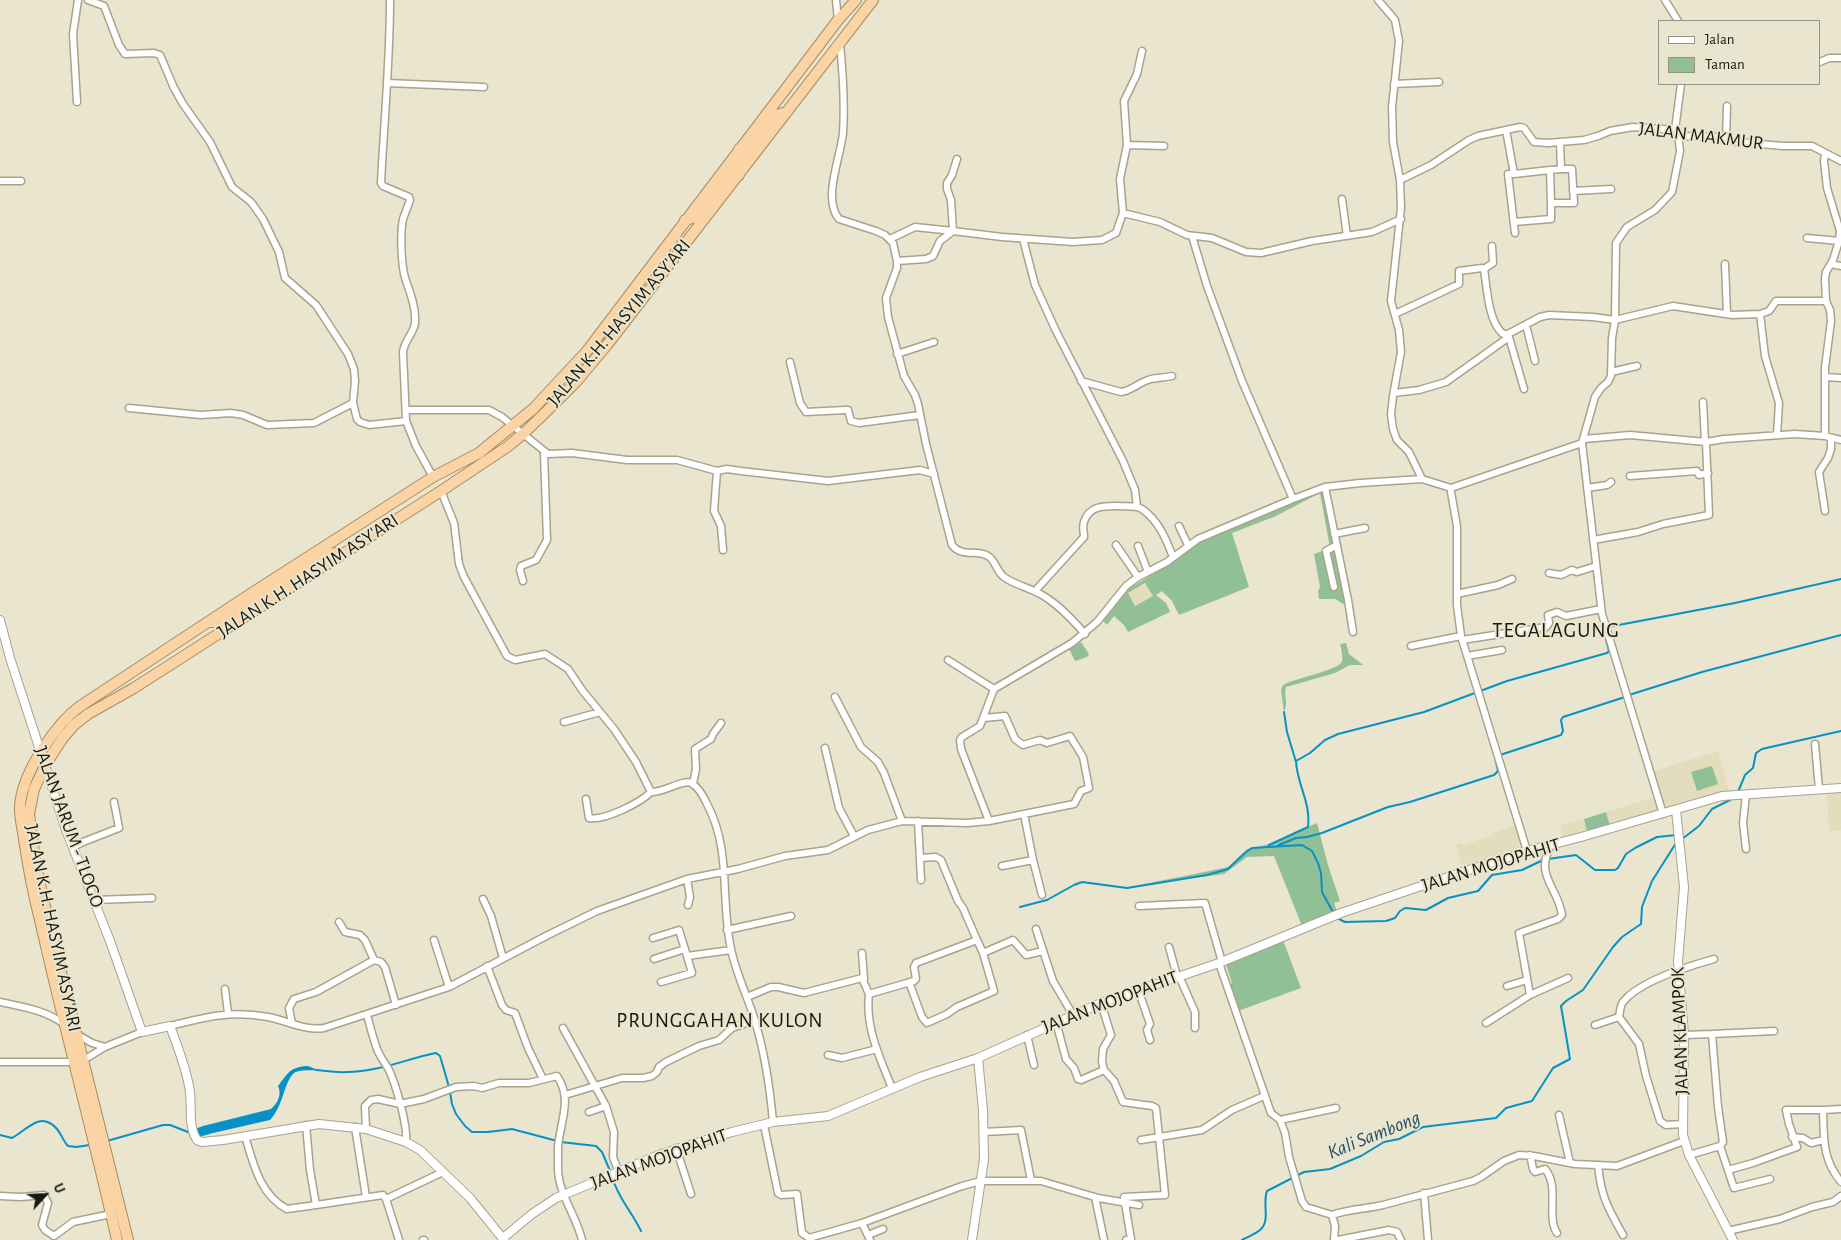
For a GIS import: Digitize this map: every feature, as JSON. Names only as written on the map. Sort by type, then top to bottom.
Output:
[{"type":"highway","name":"JALAN K.H. HASYIM ASY'ARI","points":[[117,1240],[104,1170],[78,1062],[65,1025],[36,906],[20,810],[24,787],[42,752],[54,733],[71,713],[433,477],[478,453],[513,427],[555,387],[587,351],[838,20],[856,0]]},
{"type":"highway","name":"JALAN K.H. HASYIM ASY'ARI","points":[[78,1062],[76,1034],[49,924],[30,830],[29,814],[34,789],[46,764],[62,739],[74,725],[88,714],[134,688],[441,491],[522,434],[576,382],[788,112],[873,0]]},
{"type":"highway","points":[[740,148],[738,156],[740,158],[776,115],[788,112]]},
{"type":"highway","points":[[685,220],[697,216],[738,165],[741,167],[738,176]]},
{"type":"highway","points":[[285,572],[280,579],[282,582],[328,554],[342,554]]},
{"type":"highway","points":[[208,622],[222,622],[274,588],[279,587],[280,591],[272,599]]},
{"type":"highway","name":"JALAN K.H. HASYIM ASY'ARI","points":[[104,1170],[128,1240]]},
{"type":"street","points":[[77,102],[73,34],[78,0]]},
{"type":"street","points":[[88,0],[104,6],[119,45],[125,54],[154,52],[160,55],[174,88],[210,142],[232,187],[250,202],[262,219],[279,252],[285,278],[321,310],[348,354],[354,369],[353,403],[357,419],[364,424],[406,421]]},
{"type":"street","points":[[390,0],[381,183],[383,186],[407,195],[410,200],[402,224],[404,274],[412,298],[415,323],[404,345],[403,352],[406,421],[416,446],[433,477]]},
{"type":"street","points":[[836,0],[838,20]]},
{"type":"street","points":[[1378,0],[1391,14],[1398,30],[1399,41],[1392,107],[1393,142],[1400,180],[1401,220],[1391,301],[1399,330],[1401,352],[1392,414],[1394,436],[1409,452],[1422,479]]},
{"type":"street","points":[[1665,0],[1677,20]]},
{"type":"street","points":[[840,44],[844,98],[841,148],[833,178],[833,200],[836,214],[839,218],[876,231],[890,239],[896,252],[897,268],[886,298],[888,317],[904,376],[915,395],[950,540],[954,547],[965,553],[984,554],[994,561],[1004,577],[1035,591],[1059,606],[1085,634]]},
{"type":"street","points":[[890,239],[915,227],[1023,239],[1074,242],[1102,240],[1116,233],[1123,213],[1120,171],[1127,145],[1124,102],[1137,74],[1142,51]]},
{"type":"street","points":[[1821,62],[1829,58],[1841,58]]},
{"type":"street","points":[[1394,84],[1439,82]]},
{"type":"street","points":[[387,83],[484,86]]},
{"type":"street","points":[[1663,814],[1601,609],[1583,441],[1592,405],[1598,392],[1608,382],[1611,372],[1612,338],[1615,320],[1616,243],[1626,227],[1659,206],[1672,192],[1680,152],[1677,132],[1681,85]]},
{"type":"street","points":[[1726,141],[1727,106]]},
{"type":"street","name":"JALAN MAKMUR","points":[[1400,180],[1431,165],[1469,140],[1522,127],[1534,142],[1584,140],[1622,128],[1633,127],[1677,132],[1684,136],[1715,137],[1726,141],[1783,146],[1812,146],[1841,160]]},
{"type":"street","points":[[1506,130],[1514,174]]},
{"type":"street","points":[[1560,142],[1561,169]]},
{"type":"street","points":[[1127,145],[1164,146]]},
{"type":"street","points":[[1825,153],[1827,188],[1839,227],[1839,241],[1825,279],[1826,302],[1830,310],[1831,321],[1825,377],[1828,437],[1831,449],[1828,458],[1819,472],[1825,511]]},
{"type":"street","points":[[953,232],[951,200],[946,183],[952,175],[957,159]]},
{"type":"street","points":[[1515,233],[1508,174],[1572,169],[1574,203],[1551,203]]},
{"type":"street","points":[[1514,222],[1551,219],[1550,170]]},
{"type":"street","points":[[0,181],[21,181]]},
{"type":"street","points":[[1574,191],[1611,189]]},
{"type":"street","points":[[1342,198],[1347,236]]},
{"type":"street","points":[[1123,213],[1160,222],[1178,232],[1192,236],[1212,238],[1246,252],[1261,253],[1312,240],[1372,232],[1401,220]]},
{"type":"street","points":[[897,261],[933,256],[940,241],[953,232]]},
{"type":"street","points":[[1192,236],[1207,286],[1242,381],[1293,498]]},
{"type":"street","points":[[1807,238],[1839,241]]},
{"type":"street","points":[[1023,239],[1035,285],[1129,475],[1135,490],[1137,507]]},
{"type":"street","points":[[1395,314],[1458,284],[1459,271],[1484,269],[1493,263],[1492,246]]},
{"type":"street","points":[[1725,264],[1727,314]]},
{"type":"street","points":[[1831,264],[1841,266]]},
{"type":"street","points":[[1484,269],[1492,315],[1496,325],[1503,334],[1508,336],[1524,389]]},
{"type":"street","points":[[1394,392],[1419,390],[1446,382],[1508,336],[1540,317],[1549,315],[1615,320],[1673,306],[1727,314],[1760,314],[1770,311],[1776,301],[1826,302]]},
{"type":"street","points":[[1760,314],[1765,356],[1779,402],[1777,434]]},
{"type":"street","points":[[1526,326],[1536,361]]},
{"type":"street","points":[[897,354],[934,342]]},
{"type":"street","points":[[790,362],[800,403],[806,412],[845,410],[849,413],[851,421],[859,423],[920,415]]},
{"type":"street","points":[[1611,372],[1637,366]]},
{"type":"street","points":[[1081,381],[1121,392],[1127,391],[1145,380],[1164,379],[1172,376]]},
{"type":"street","points":[[1825,377],[1841,378]]},
{"type":"street","points":[[1593,540],[1638,532],[1663,524],[1709,515],[1703,402]]},
{"type":"street","points":[[129,408],[201,415],[231,413],[243,415],[267,425],[278,425],[314,423],[353,403]]},
{"type":"street","points":[[406,410],[489,410],[502,417],[544,452],[551,454],[579,454],[627,460],[677,460],[717,471],[734,470],[828,481],[920,470],[934,474]]},
{"type":"street","points":[[988,821],[960,744],[962,737],[977,728],[984,718],[994,689],[1085,634],[1126,586],[1198,539],[1293,498],[1325,487],[1422,479],[1451,488],[1583,441],[1630,435],[1705,442],[1777,434],[1828,437],[1841,440]]},
{"type":"street","points":[[523,581],[520,570],[521,566],[536,560],[547,540],[544,452]]},
{"type":"street","points":[[717,471],[714,511],[721,526],[723,550]]},
{"type":"street","points":[[1630,476],[1697,471],[1699,475],[1708,473]]},
{"type":"street","points":[[1587,488],[1607,485],[1611,482]]},
{"type":"street","points":[[1325,487],[1353,632]]},
{"type":"street","points":[[1451,488],[1457,526],[1457,594],[1462,638],[1527,851]]},
{"type":"street","points":[[441,491],[454,523],[459,564],[464,578],[507,656],[515,660],[545,654],[568,669],[586,696],[614,729],[636,762],[652,792]]},
{"type":"street","points":[[1035,591],[1084,537],[1083,523],[1089,513],[1103,506],[1137,507],[1142,509],[1161,528],[1173,557]]},
{"type":"street","points":[[1179,526],[1188,545]]},
{"type":"street","points":[[1334,534],[1365,528]]},
{"type":"street","points":[[1116,545],[1138,577]]},
{"type":"street","points":[[1334,587],[1326,551],[1337,545]]},
{"type":"street","points":[[1138,546],[1148,572]]},
{"type":"street","points":[[1549,573],[1561,575],[1572,570],[1577,572],[1596,566]]},
{"type":"street","points":[[1457,594],[1498,585],[1512,579]]},
{"type":"street","points":[[1411,646],[1546,627],[1549,623],[1548,616],[1556,612],[1566,616],[1601,609]]},
{"type":"street","name":"JALAN JARUM - TLOGO","points":[[0,620],[10,658],[73,847],[95,900],[142,1032]]},
{"type":"street","points":[[1467,656],[1502,650]]},
{"type":"street","points":[[948,660],[994,689]]},
{"type":"street","points":[[835,697],[861,747],[878,762],[884,773],[902,821]]},
{"type":"street","points":[[564,722],[600,712]]},
{"type":"street","points":[[0,1062],[78,1062],[105,1047],[142,1032],[228,1013],[269,1017],[315,1029],[367,1015],[450,987],[487,966],[597,911],[687,879],[725,872],[785,856],[828,850],[868,830],[902,821],[967,823],[988,821],[1074,804],[1079,793],[1090,786],[1082,757],[1070,736],[1047,743],[1040,740],[1023,745],[1015,739],[1005,716],[984,718]]},
{"type":"street","points":[[693,784],[696,769],[695,749],[711,739],[721,723]]},
{"type":"street","points":[[1815,744],[1819,789]]},
{"type":"street","points":[[825,748],[839,808],[854,836]]},
{"type":"street","points":[[586,799],[589,818],[596,819],[634,804],[652,792],[663,791],[687,782],[693,784],[703,796],[717,827],[721,842],[725,872],[724,898],[727,930],[731,950],[755,1020],[767,1070],[773,1122]]},
{"type":"street","points":[[1746,849],[1744,795],[1841,788]]},
{"type":"street","name":"JALAN MOJOPAHIT","points":[[503,1239],[532,1214],[565,1194],[676,1148],[773,1122],[828,1116],[892,1088],[978,1058],[1101,1003],[1220,962],[1341,913],[1527,851],[1663,814],[1720,796],[1744,795]]},
{"type":"street","points":[[73,847],[119,828],[114,802]]},
{"type":"street","name":"JALAN KLAMPOK","points":[[1676,810],[1684,887],[1678,972],[1684,1035],[1682,1124],[1684,1141],[1733,1240]]},
{"type":"street","points":[[1024,814],[1042,895]]},
{"type":"street","points":[[918,821],[921,880]]},
{"type":"street","points":[[1530,995],[1519,933],[1562,916],[1548,877],[1545,859],[1551,845]]},
{"type":"street","points":[[909,982],[925,1022],[948,1014],[957,1007],[994,991],[983,954],[941,860],[936,857],[921,858]]},
{"type":"street","points":[[1002,866],[1033,860]]},
{"type":"street","points":[[687,879],[690,897],[688,905]]},
{"type":"street","points":[[95,900],[152,898]]},
{"type":"street","points":[[483,899],[491,916],[503,958]]},
{"type":"street","points":[[1139,906],[1205,903],[1220,962],[1264,1096],[1270,1113],[1280,1120],[1286,1133],[1295,1176],[1304,1205],[1332,1216],[1347,1210],[1368,1208],[1478,1179],[1511,1157],[1519,1155],[1530,1155],[1570,1163],[1612,1166],[1625,1164],[1684,1141]]},
{"type":"street","points":[[727,930],[791,916]]},
{"type":"street","points":[[338,922],[345,932],[357,933],[366,940],[374,960]]},
{"type":"street","points":[[1036,929],[1057,989],[1073,1015]]},
{"type":"street","points":[[653,938],[679,930],[692,973],[662,982]]},
{"type":"street","points":[[868,994],[916,979],[914,967],[916,962],[977,940]]},
{"type":"street","points":[[983,954],[1013,940],[1026,954],[1043,951]]},
{"type":"street","points":[[435,944],[450,987]]},
{"type":"street","points":[[1169,947],[1178,976],[1195,1012],[1195,1028]]},
{"type":"street","points":[[654,959],[685,949]]},
{"type":"street","points":[[687,956],[731,950]]},
{"type":"street","points":[[862,953],[864,979],[868,994],[869,1024],[892,1088]]},
{"type":"street","points":[[292,1024],[288,1008],[294,999],[316,992],[374,960],[381,962],[385,967],[396,1005]]},
{"type":"street","points":[[1619,1017],[1623,1002],[1633,993],[1656,979],[1690,966],[1714,960]]},
{"type":"street","points":[[487,966],[502,1005],[516,1016],[528,1048],[543,1079]]},
{"type":"street","points":[[1486,1023],[1530,995],[1568,978]]},
{"type":"street","points":[[747,997],[778,986],[804,993],[853,980],[864,979]]},
{"type":"street","points":[[1507,986],[1527,980]]},
{"type":"street","points":[[226,989],[228,1013]]},
{"type":"street","points":[[1138,989],[1150,1024],[1147,1030],[1150,1040]]},
{"type":"street","points":[[0,1002],[35,1009],[58,1020],[83,1039],[105,1047]]},
{"type":"street","points":[[1101,1003],[1111,1035],[1103,1049],[1102,1062],[1104,1070],[1114,1081],[1124,1102],[1156,1108],[1160,1137],[1165,1194],[1124,1196],[1129,1240]]},
{"type":"street","points":[[367,1015],[376,1047],[389,1071],[400,1104],[406,1130],[406,1142]]},
{"type":"street","points":[[1595,1025],[1619,1017]]},
{"type":"street","points":[[1619,1017],[1639,1044],[1646,1076],[1660,1121],[1666,1125],[1682,1124]]},
{"type":"street","points":[[565,1095],[622,1078],[652,1076],[666,1062],[699,1046],[719,1040],[732,1028],[755,1020]]},
{"type":"street","points":[[1056,1022],[1066,1059],[1074,1068],[1078,1079],[1081,1080],[1104,1070]]},
{"type":"street","points":[[170,1026],[187,1076],[192,1102],[192,1125],[194,1135],[199,1141],[245,1136],[306,1125],[327,1124],[366,1129],[416,1147],[470,1198],[503,1239]]},
{"type":"street","points":[[563,1028],[606,1106],[614,1132],[612,1152],[619,1173]]},
{"type":"street","points":[[1684,1035],[1774,1031]]},
{"type":"street","points":[[1689,1154],[1720,1146],[1723,1142],[1712,1034]]},
{"type":"street","points":[[1027,1035],[1034,1065]]},
{"type":"street","points":[[828,1055],[842,1058],[877,1049]]},
{"type":"street","points":[[972,1240],[984,1159],[984,1132],[978,1058]]},
{"type":"street","points":[[366,1129],[365,1106],[368,1102],[378,1099],[400,1104],[424,1099],[456,1087],[474,1086],[482,1088],[499,1083],[513,1084],[557,1076],[565,1095],[566,1103],[558,1146],[558,1172],[561,1188],[582,1240]]},
{"type":"street","points":[[1141,1140],[1202,1130],[1232,1110],[1264,1096]]},
{"type":"street","points":[[589,1112],[606,1106]]},
{"type":"street","points":[[1280,1120],[1336,1108]]},
{"type":"street","points":[[1728,1170],[1797,1147],[1792,1137],[1786,1110],[1841,1109]]},
{"type":"street","points":[[1823,1110],[1823,1145],[1829,1164],[1841,1182]]},
{"type":"street","points":[[1559,1115],[1570,1163]]},
{"type":"street","points":[[764,1124],[778,1193],[797,1194],[802,1233],[809,1238],[862,1223],[962,1186],[981,1181],[1031,1180],[1051,1183],[1095,1197],[1138,1205]]},
{"type":"street","points":[[306,1125],[310,1170],[316,1205]]},
{"type":"street","points":[[355,1127],[366,1197]]},
{"type":"street","points":[[984,1132],[1021,1130],[1031,1180]]},
{"type":"street","points":[[245,1136],[255,1170],[271,1196],[287,1209],[383,1195],[399,1240]]},
{"type":"street","points":[[1792,1137],[1803,1138],[1811,1143],[1824,1140]]},
{"type":"street","points":[[1720,1146],[1734,1188],[1770,1179]]},
{"type":"street","points":[[676,1148],[691,1194]]},
{"type":"street","points":[[1530,1155],[1533,1170],[1535,1172],[1545,1169],[1548,1173],[1554,1199],[1553,1225],[1558,1233]]},
{"type":"street","points":[[1598,1165],[1600,1188],[1606,1204],[1623,1235]]},
{"type":"street","points":[[386,1199],[443,1172]]},
{"type":"street","points":[[1424,1194],[1428,1240]]},
{"type":"street","points":[[0,1196],[44,1195],[48,1203],[42,1225],[52,1238],[73,1222],[111,1214]]},
{"type":"street","points":[[1728,1231],[1780,1219],[1812,1207],[1833,1202],[1841,1196]]},
{"type":"street","points":[[1095,1197],[1104,1240]]},
{"type":"street","points":[[1332,1216],[1336,1240],[1389,1230],[1397,1232],[1401,1240]]},
{"type":"street","points":[[862,1223],[869,1237],[883,1229]]},
{"type":"shaded area","points":[[1146,583],[1153,596],[1135,606],[1128,593]]},
{"type":"shaded area","points":[[1718,751],[1729,790],[1666,810],[1654,771]]},
{"type":"shaded area","points":[[1841,792],[1841,830],[1829,831],[1827,793]]},
{"type":"shaded area","points":[[1655,797],[1660,812],[1610,826],[1606,812]]},
{"type":"shaded area","points":[[1584,819],[1587,832],[1563,839],[1560,825]]},
{"type":"shaded area","points":[[1517,824],[1524,847],[1523,850],[1463,870],[1456,845],[1462,843],[1463,845],[1493,835],[1493,833]]},
{"type":"green space","points":[[1322,490],[1345,605],[1335,599],[1319,599],[1318,591],[1320,587],[1314,554],[1330,548],[1320,493],[1276,516],[1232,533],[1249,587],[1179,615],[1172,601],[1162,591],[1156,595],[1166,603],[1170,612],[1128,632],[1124,625],[1114,616],[1107,625],[1103,621],[1130,588],[1173,562],[1196,544]],"holes":[[[1145,583],[1153,596],[1135,606],[1128,593]]]},
{"type":"green space","points":[[1081,642],[1089,654],[1087,657],[1075,661],[1069,649]]},
{"type":"green space","points":[[1346,643],[1349,654],[1363,665],[1350,665],[1335,673],[1286,687],[1284,712],[1281,690],[1283,685],[1338,666],[1342,659],[1340,644]]},
{"type":"green space","points":[[1712,766],[1718,784],[1697,791],[1691,772]]},
{"type":"green space","points":[[1606,812],[1610,826],[1587,832],[1584,819]]},
{"type":"green space","points":[[1317,823],[1340,901],[1334,903],[1337,911],[1302,926],[1274,856],[1247,857],[1224,874],[1139,885],[1224,868],[1229,866],[1247,849],[1270,844]]},
{"type":"green space","points":[[1283,940],[1301,988],[1238,1011],[1229,985],[1232,983],[1226,964]]},
{"type":"water","points":[[308,1066],[318,1070],[294,1073],[288,1082],[278,1108],[270,1120],[199,1137],[193,1137],[187,1132],[203,1126],[271,1109],[279,1098],[278,1086],[287,1074],[293,1069]]},
{"type":"waterway","points":[[1608,627],[1735,603],[1841,579]]},
{"type":"waterway","points":[[1269,845],[1308,827],[1308,810],[1296,761],[1310,753],[1325,740],[1338,734],[1424,712],[1507,681],[1607,653],[1609,651],[1603,628]]},
{"type":"waterway","points":[[1629,695],[1702,672],[1841,635]]},
{"type":"waterway","points":[[1500,755],[1561,735],[1563,731],[1561,720],[1563,717],[1625,697]]},
{"type":"waterway","points":[[1284,712],[1287,732],[1296,762]]},
{"type":"waterway","name":"Kali Sambong","points":[[1738,792],[1745,775],[1753,768],[1756,753],[1762,749],[1841,731]]},
{"type":"waterway","points":[[1279,845],[1296,838],[1322,833],[1388,807],[1410,802],[1494,775],[1498,771],[1495,757]]},
{"type":"waterway","name":"Kali Sambong","points":[[1682,839],[1699,826],[1712,809],[1734,798]]},
{"type":"waterway","points":[[1548,859],[1576,855],[1595,870],[1615,870],[1626,854],[1635,848],[1657,837],[1677,835]]},
{"type":"waterway","name":"Kali Sambong","points":[[1242,1240],[1256,1233],[1263,1226],[1266,1217],[1265,1201],[1267,1191],[1304,1172],[1330,1169],[1361,1156],[1384,1142],[1399,1139],[1423,1127],[1496,1118],[1506,1108],[1532,1101],[1553,1068],[1570,1059],[1561,1006],[1583,990],[1613,947],[1622,937],[1641,924],[1642,907],[1652,881],[1676,843]]},
{"type":"waterway","points":[[1020,907],[1047,900],[1082,882],[1127,888],[1207,875],[1228,869],[1252,848],[1302,845],[1312,851],[1318,863],[1321,873],[1322,892],[1334,914]]},
{"type":"waterway","points":[[1337,918],[1345,922],[1386,921],[1395,918],[1405,908],[1426,910],[1448,898],[1478,891],[1492,875],[1522,870],[1543,860]]},
{"type":"waterway","points":[[316,1070],[332,1072],[370,1070],[436,1053],[440,1056],[449,1087]]},
{"type":"waterway","points":[[450,1092],[456,1114],[472,1132],[512,1129],[561,1142],[596,1146],[602,1152],[611,1173]]},
{"type":"waterway","points":[[0,1135],[12,1138],[34,1123],[45,1121],[57,1129],[68,1146],[90,1145]]},
{"type":"waterway","points":[[107,1141],[163,1125],[170,1125],[188,1132]]},
{"type":"waterway","points":[[612,1177],[618,1192],[641,1231]]},
{"type":"district","name":"TEGALAGUNG","points":[[1556,631]]},
{"type":"district","name":"PRUNGGAHAN KULON","points":[[720,1021]]}]
